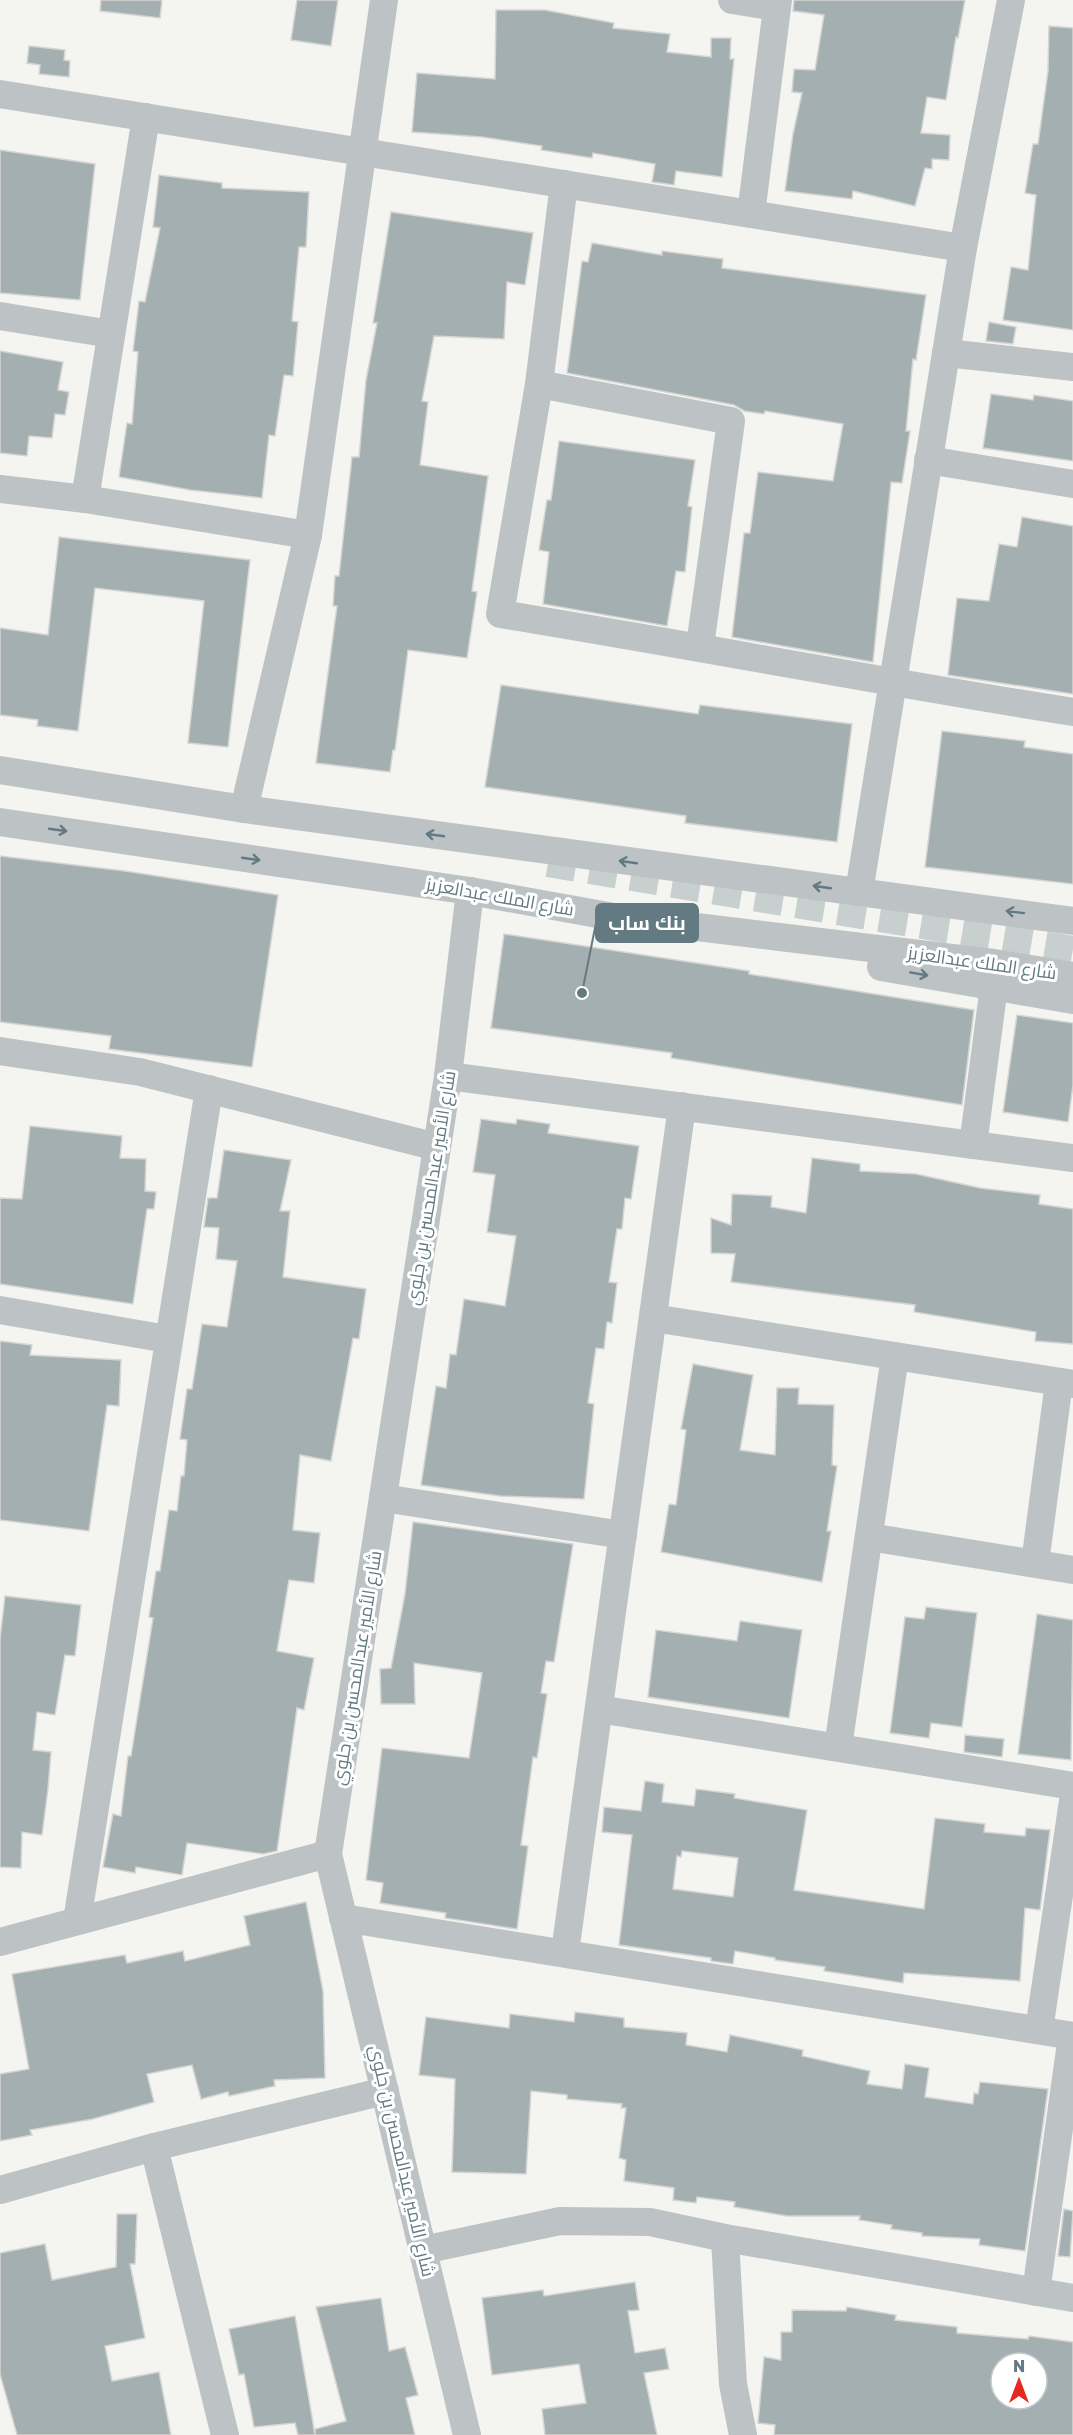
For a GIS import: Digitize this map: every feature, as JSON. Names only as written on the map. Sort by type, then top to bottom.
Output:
[{"type":"street","points":[[244,809],[308,535],[384,0]]},
{"type":"street","points":[[732,0],[777,4],[751,214]]},
{"type":"street","points":[[859,892],[963,248],[1011,0]]},
{"type":"street","points":[[0,94],[963,248]]},
{"type":"street","points":[[85,499],[146,117]]},
{"type":"street","points":[[564,184],[539,384],[500,614],[699,646],[891,683],[1073,712]]},
{"type":"street","points":[[0,316],[111,334]]},
{"type":"street","points":[[946,353],[1073,367]]},
{"type":"street","points":[[539,384],[731,421],[699,646]]},
{"type":"street","points":[[928,460],[1073,484]]},
{"type":"street","points":[[0,489],[85,499],[308,535]]},
{"type":"street","points":[[0,770],[244,809],[1073,921]]},
{"type":"street","name":"شارع الملك عبدالعزيز","points":[[0,822],[470,891],[614,917],[994,963],[1073,976]]},
{"type":"street","name":"شارع الأمير عبدالمحسن بن جلوي","points":[[467,2435],[328,1854],[448,1076],[470,891]]},
{"type":"street","points":[[614,917],[749,944],[1073,1000]]},
{"type":"street","points":[[973,1145],[994,986]]},
{"type":"street","points":[[0,1051],[140,1072],[437,1147]]},
{"type":"street","points":[[448,1076],[1073,1158]]},
{"type":"street","points":[[77,1921],[167,1339],[209,1089]]},
{"type":"street","points":[[565,1952],[682,1106]]},
{"type":"street","points":[[0,1310],[167,1339]]},
{"type":"street","points":[[652,1318],[1066,1383],[1035,1563]]},
{"type":"street","points":[[838,1747],[895,1356]]},
{"type":"street","points":[[383,1498],[623,1535]]},
{"type":"street","points":[[869,1537],[1073,1570]]},
{"type":"street","points":[[599,1709],[1073,1786]]},
{"type":"street","points":[[1039,2030],[1073,1801]]},
{"type":"street","points":[[0,1942],[328,1854]]},
{"type":"street","points":[[343,1918],[565,1952],[1072,2036],[1036,2292]]},
{"type":"street","points":[[0,2190],[154,2147],[385,2091]]},
{"type":"street","points":[[154,2147],[225,2435]]},
{"type":"street","points":[[423,2250],[560,2221],[650,2222],[725,2238],[1073,2298]]},
{"type":"street","points":[[725,2238],[733,2384],[743,2435]]},
{"type":"building","points":[[101,0],[162,0],[160,18],[100,11]]},
{"type":"building","points":[[297,0],[338,0],[331,46],[291,40]]},
{"type":"building","points":[[794,0],[965,0],[958,38],[956,37],[946,100],[927,97],[921,133],[950,135],[949,160],[932,159],[932,169],[925,168],[915,206],[853,191],[852,199],[785,191],[793,134],[802,93],[792,92],[794,69],[815,70],[824,15],[793,11]]},
{"type":"building","points":[[496,10],[545,10],[614,23],[613,28],[670,34],[667,52],[711,57],[711,38],[731,38],[730,59],[734,59],[722,177],[676,171],[674,185],[652,182],[655,164],[593,153],[592,158],[541,150],[542,146],[482,137],[412,132],[417,73],[495,79]]},
{"type":"building","points":[[1049,26],[1073,28],[1073,330],[1003,320],[1011,267],[1028,270],[1036,195],[1025,193],[1033,144],[1038,144],[1048,71]]},
{"type":"building","points":[[29,46],[65,50],[64,60],[70,61],[69,77],[39,74],[40,65],[27,63]]},
{"type":"building","points":[[0,150],[95,164],[80,300],[0,293]]},
{"type":"building","points":[[159,175],[222,183],[222,188],[309,192],[306,247],[299,247],[292,321],[298,322],[293,376],[284,375],[275,436],[269,435],[262,498],[190,490],[119,477],[127,423],[132,424],[138,352],[133,351],[139,301],[145,302],[160,228],[153,227]]},
{"type":"building","points":[[391,212],[533,233],[525,285],[507,282],[504,339],[434,336],[422,401],[428,402],[420,465],[488,476],[472,591],[477,592],[467,658],[408,650],[390,772],[316,763],[337,606],[333,606],[335,576],[339,576],[352,457],[359,457],[366,380],[377,323],[373,323]]},
{"type":"building","points":[[592,243],[662,255],[662,251],[723,259],[722,268],[926,295],[916,360],[913,359],[906,431],[910,431],[902,483],[891,482],[873,662],[732,637],[744,533],[750,533],[758,472],[833,481],[843,424],[765,411],[764,414],[744,411],[734,405],[567,373],[582,261],[588,262]]},
{"type":"building","points":[[989,322],[1016,327],[1013,344],[986,341]]},
{"type":"building","points":[[0,351],[63,362],[58,390],[69,392],[65,415],[55,414],[52,438],[29,436],[27,456],[0,453]]},
{"type":"building","points":[[991,394],[1033,400],[1034,395],[1073,401],[1073,461],[983,448]]},
{"type":"building","points":[[559,441],[695,460],[688,506],[692,507],[685,572],[676,571],[667,626],[543,604],[549,552],[539,550],[547,500],[551,500]]},
{"type":"building","points":[[1022,517],[1073,526],[1073,694],[948,675],[957,598],[989,601],[999,544],[1017,547]]},
{"type":"building","points":[[59,537],[250,560],[228,747],[188,743],[204,601],[95,588],[78,731],[37,726],[38,720],[0,715],[0,628],[48,635]]},
{"type":"building","points":[[501,685],[698,714],[700,705],[852,724],[837,842],[685,823],[686,816],[485,787]]},
{"type":"building","points":[[942,731],[1025,741],[1024,747],[1073,754],[1073,884],[925,867]]},
{"type":"building","points":[[0,856],[125,871],[278,895],[252,1067],[109,1049],[111,1036],[0,1022]]},
{"type":"building","points":[[504,934],[749,971],[749,974],[974,1010],[962,1105],[671,1058],[672,1053],[491,1028]]},
{"type":"building","points":[[1017,1015],[1073,1023],[1073,1085],[1068,1122],[1003,1112]]},
{"type":"building","points":[[481,1119],[516,1124],[517,1119],[550,1124],[548,1133],[639,1146],[631,1199],[625,1198],[622,1229],[617,1229],[609,1282],[617,1283],[612,1323],[607,1322],[604,1349],[596,1348],[588,1403],[594,1404],[584,1499],[500,1496],[421,1485],[436,1386],[446,1388],[450,1354],[456,1355],[464,1299],[505,1306],[516,1236],[487,1232],[495,1175],[473,1172]]},
{"type":"building","points":[[30,1126],[122,1136],[120,1158],[146,1159],[145,1191],[156,1192],[154,1209],[147,1209],[133,1304],[0,1284],[0,1198],[22,1199]]},
{"type":"building","points":[[224,1150],[291,1160],[280,1211],[290,1211],[283,1277],[366,1289],[359,1339],[353,1338],[331,1461],[300,1455],[293,1530],[320,1533],[314,1583],[289,1580],[277,1651],[314,1658],[304,1710],[297,1708],[277,1851],[263,1854],[187,1843],[182,1875],[136,1867],[135,1873],[103,1867],[113,1814],[121,1816],[128,1756],[131,1756],[153,1618],[149,1617],[156,1571],[160,1571],[169,1510],[177,1511],[181,1476],[184,1476],[187,1440],[180,1439],[187,1389],[192,1389],[202,1324],[227,1327],[237,1261],[216,1259],[219,1228],[204,1227],[208,1198],[217,1198]]},
{"type":"building","points":[[812,1158],[860,1164],[860,1171],[916,1174],[980,1188],[1040,1195],[1039,1204],[1073,1209],[1073,1344],[1035,1341],[1036,1332],[914,1312],[915,1305],[731,1282],[735,1254],[711,1253],[711,1218],[731,1225],[732,1194],[772,1196],[771,1207],[806,1213]]},
{"type":"building","points":[[0,1341],[32,1345],[30,1355],[121,1360],[119,1406],[107,1405],[89,1531],[0,1520]]},
{"type":"building","points":[[693,1364],[753,1375],[740,1450],[775,1455],[777,1388],[799,1388],[798,1404],[834,1405],[832,1465],[837,1466],[827,1531],[831,1531],[822,1582],[661,1552],[669,1504],[676,1505],[686,1430],[681,1429]]},
{"type":"building","points":[[413,1522],[573,1544],[554,1662],[546,1661],[541,1693],[547,1694],[537,1758],[533,1757],[521,1845],[528,1846],[517,1929],[445,1918],[446,1913],[380,1903],[383,1883],[366,1880],[382,1748],[469,1758],[482,1673],[414,1663],[415,1704],[381,1704],[380,1669],[391,1668],[405,1594]]},
{"type":"building","points":[[5,1596],[81,1605],[75,1656],[65,1655],[55,1715],[37,1712],[33,1750],[51,1752],[48,1789],[42,1835],[22,1832],[21,1868],[0,1867],[0,1639]]},
{"type":"building","points":[[926,1607],[977,1613],[962,1727],[931,1723],[929,1738],[890,1733],[905,1617],[924,1619]]},
{"type":"building","points":[[1037,1614],[1073,1620],[1071,1760],[1018,1754]]},
{"type":"building","points":[[740,1621],[802,1630],[789,1718],[648,1697],[656,1630],[737,1641]]},
{"type":"building","points":[[965,1735],[1004,1739],[1002,1757],[964,1752]]},
{"type":"building","points":[[645,1781],[664,1784],[662,1802],[694,1806],[696,1789],[735,1794],[734,1798],[807,1810],[794,1890],[924,1909],[935,1818],[985,1824],[984,1832],[1025,1836],[1026,1828],[1050,1830],[1040,1910],[1025,1908],[1020,1981],[904,1973],[903,1983],[824,1971],[825,1967],[775,1960],[775,1958],[735,1951],[733,1964],[711,1961],[711,1958],[619,1945],[632,1835],[602,1832],[604,1807],[641,1811]],"holes":[[[682,1851],[738,1858],[733,1897],[673,1889],[677,1856],[681,1857]]]},
{"type":"building","points":[[306,1902],[323,1991],[325,2078],[274,2080],[275,2086],[229,2096],[228,2092],[201,2099],[192,2065],[147,2074],[154,2102],[93,2119],[30,2130],[32,2135],[0,2141],[0,2074],[29,2069],[12,1974],[125,1955],[127,1963],[183,1951],[185,1961],[250,1945],[244,1916]]},
{"type":"building","points":[[575,2012],[624,2018],[624,2027],[687,2033],[686,2045],[727,2052],[730,2035],[803,2050],[802,2056],[870,2071],[867,2084],[902,2089],[905,2064],[929,2068],[925,2097],[973,2104],[974,2093],[978,2094],[980,2082],[1048,2089],[1025,2251],[979,2245],[980,2239],[922,2236],[922,2233],[891,2229],[892,2225],[859,2220],[860,2216],[787,2216],[734,2207],[735,2202],[697,2197],[696,2203],[673,2200],[674,2188],[624,2181],[626,2160],[619,2158],[626,2108],[621,2108],[622,2104],[567,2099],[567,2095],[531,2091],[526,2174],[452,2172],[455,2079],[419,2075],[426,2017],[509,2028],[510,2014],[574,2022]]},
{"type":"building","points":[[1064,2209],[1073,2211],[1070,2257],[1058,2256]]},
{"type":"building","points":[[117,2214],[137,2214],[135,2264],[130,2264],[145,2338],[105,2346],[112,2381],[159,2372],[171,2435],[17,2435],[0,2374],[0,2253],[45,2244],[52,2280],[116,2267]]},
{"type":"building","points":[[635,2282],[639,2310],[628,2311],[635,2353],[665,2348],[669,2369],[644,2373],[657,2435],[545,2435],[542,2409],[586,2403],[579,2364],[492,2375],[482,2298],[543,2290],[544,2296]]},
{"type":"building","points":[[381,2298],[389,2351],[405,2347],[418,2395],[406,2398],[415,2435],[315,2435],[315,2429],[346,2421],[316,2307]]},
{"type":"building","points":[[847,2307],[896,2315],[895,2320],[957,2327],[957,2333],[1028,2339],[1029,2336],[1073,2342],[1073,2435],[774,2435],[775,2425],[758,2423],[764,2357],[781,2360],[781,2332],[792,2332],[792,2310],[846,2311]]},
{"type":"building","points":[[295,2316],[315,2435],[298,2435],[295,2423],[254,2427],[244,2374],[239,2375],[229,2329]]},
{"type":"tunnel","points":[[548,863],[1073,950]]},
{"type":"place","name":"بنك ساب","points":[[582,993]]}]
